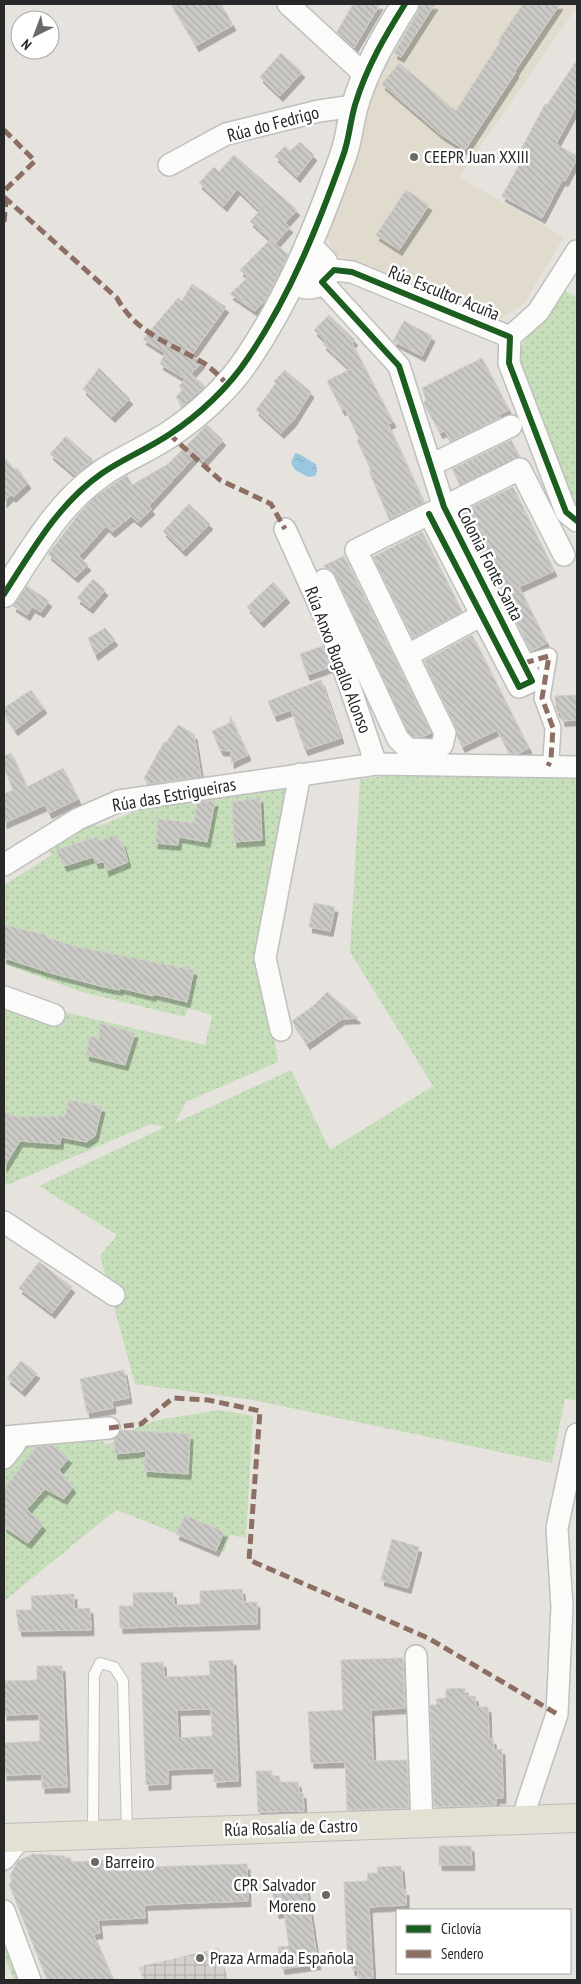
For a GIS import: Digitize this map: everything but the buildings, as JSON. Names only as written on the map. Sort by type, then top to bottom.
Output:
[{"type":"main road","name":"Rúa Rosalía de Castro","points":[[13,1837],[577,1818]]},
{"type":"street","points":[[288,4],[365,75]]},
{"type":"street","points":[[4,594],[47,529],[76,494],[101,473],[170,434],[206,405],[247,360],[275,315],[293,280],[344,154],[354,106],[365,75],[378,49],[406,4]]},
{"type":"street","name":"Rúa do Fedrigo","points":[[169,165],[226,134],[319,111],[354,106]]},
{"type":"street","points":[[293,280],[300,286],[314,285],[322,282],[324,262],[308,246]]},
{"type":"street","points":[[510,337],[538,312],[577,251]]},
{"type":"street","name":"Rúa Escultor Acuña","points":[[322,282],[334,270],[352,272],[510,337],[509,363],[551,477],[566,512],[577,521]]},
{"type":"street","name":"Colonia Fonte Santa","points":[[322,282],[399,366],[431,465],[437,511],[488,612],[519,687],[532,681],[524,663]]},
{"type":"street","points":[[431,465],[511,426]]},
{"type":"street","name":"Colonia Fonte Santa","points":[[324,580],[398,739],[408,749],[436,750],[442,745],[445,733],[356,550],[520,469],[564,555]]},
{"type":"street","name":"Rúa Anxo Bugallo Alonso","points":[[285,529],[331,631],[376,764]]},
{"type":"street","name":"Colonia Fonte Santa","points":[[408,655],[488,612]]},
{"type":"street","points":[[524,663],[549,656],[542,698],[553,728],[551,759],[548,766]]},
{"type":"street","name":"Rúa das Estrigueiras","points":[[4,865],[78,819],[119,801],[376,764],[577,766]]},
{"type":"street","points":[[281,1030],[265,958],[300,774]]},
{"type":"street","points":[[4,998],[54,1015]]},
{"type":"street","points":[[4,1222],[114,1295]]},
{"type":"street","points":[[8,1446],[109,1428]]},
{"type":"street","points":[[524,1820],[527,1804],[557,1714],[562,1606],[558,1528],[577,1434]]},
{"type":"street","points":[[416,1656],[422,1824]]},
{"type":"street","points":[[4,1859],[13,1837]]},
{"type":"street","points":[[4,1911],[10,1943],[30,1980]]},
{"type":"lane","points":[[93,1835],[94,1675],[100,1662],[114,1667],[123,1681],[127,1834]]},
{"type":"shaded area","name":"CEEPR Juan XXIII","points":[[419,4],[577,4],[577,7],[459,177],[564,237],[523,305],[502,318],[335,255],[327,235],[361,137],[371,83]]},
{"type":"shaded area","name":"Praza Armada Española","points":[[219,1948],[228,1980],[144,1980],[138,1967]]},
{"type":"green space","points":[[563,290],[577,297],[577,521],[509,363]]},
{"type":"green space","points":[[577,772],[577,1400],[565,1399],[552,1463],[253,1400],[135,1384],[100,1256],[117,1235],[39,1186],[165,1127],[151,1124],[7,1185],[4,1183],[4,998],[205,1045],[212,1015],[188,1008],[185,1017],[82,992],[4,964],[4,885],[52,855],[43,840],[91,814],[97,827],[142,808],[289,785],[260,948],[278,1062],[186,1102],[175,1123],[291,1070],[330,1150],[433,1086],[350,952],[360,779],[392,775]]},
{"type":"green space","points":[[219,1410],[253,1416],[246,1538],[230,1535],[224,1552],[116,1510],[4,1601],[4,1472],[29,1440],[97,1434],[105,1444],[114,1443],[133,1429],[158,1420]]},
{"type":"green space","points":[[4,1948],[12,1951],[23,1980],[14,1980],[4,1955]]},
{"type":"water","points":[[295,453],[316,464],[317,472],[315,476],[308,477],[295,470],[291,463]]},
{"type":"marked path","points":[[4,130],[35,161],[4,191]]},
{"type":"marked path","points":[[4,197],[117,298],[133,320],[154,336],[204,363],[227,384]]},
{"type":"marked path","points":[[4,222],[6,200]]},
{"type":"marked path","points":[[169,434],[220,480],[271,504],[285,529]]},
{"type":"marked path","points":[[524,663],[549,656],[542,698],[553,728],[551,759],[548,766]]},
{"type":"marked path","points":[[109,1428],[141,1424],[173,1398],[208,1400],[260,1411],[249,1560],[428,1638],[557,1714]]},
{"type":"cycle path","points":[[4,594],[47,529],[72,499],[101,474],[162,439],[192,418],[223,390],[248,358],[277,310],[302,260],[343,156],[359,91],[383,40],[405,4]]},
{"type":"cycle path","points":[[429,514],[519,687],[532,681],[444,507],[399,366],[322,282],[334,270],[352,272],[510,337],[509,363],[566,512],[577,521]]},
{"type":"place","name":"CEEPR Juan XXIII","points":[[414,157]]},
{"type":"place","name":"Barreiro","points":[[95,1862]]},
{"type":"place","name":"CPR Salvador Moreno","points":[[326,1895]]},
{"type":"place","name":"Praza Armada Española","points":[[200,1958]]}]
